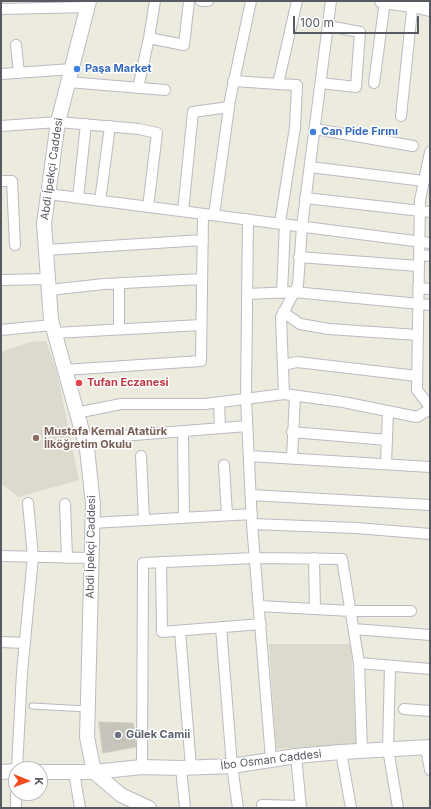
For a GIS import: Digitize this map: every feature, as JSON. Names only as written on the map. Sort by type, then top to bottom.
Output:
[{"type":"main road","points":[[383,1],[413,3],[430,9]]},
{"type":"main road","name":"Abdi İpekçi Caddesi","points":[[88,4],[58,122],[44,224],[53,329],[84,439],[93,504],[88,737],[94,772]]},
{"type":"main road","name":"İbo Osman Caddesi","points":[[48,772],[94,772],[142,767],[232,766],[296,756],[388,749],[428,748]]},
{"type":"main road","points":[[94,772],[121,794],[148,808]]},
{"type":"street","points":[[138,88],[149,38],[155,1]]},
{"type":"street","points":[[149,38],[184,45],[189,1]]},
{"type":"street","points":[[201,1],[208,1]]},
{"type":"street","points":[[214,215],[233,82],[252,1]]},
{"type":"street","points":[[278,84],[297,1]]},
{"type":"street","points":[[284,394],[281,317],[298,285],[302,226],[331,1]]},
{"type":"street","points":[[374,83],[383,1]]},
{"type":"street","points":[[401,116],[413,3]]},
{"type":"street","points":[[1,9],[88,4]]},
{"type":"street","points":[[321,83],[356,87],[360,32],[328,26]]},
{"type":"street","points":[[16,45],[19,73]]},
{"type":"street","points":[[1,74],[19,73],[70,75],[138,88],[165,90]]},
{"type":"street","points":[[233,82],[297,84],[295,127],[282,224],[282,293]]},
{"type":"street","points":[[183,211],[192,112],[229,107]]},
{"type":"street","points":[[1,126],[58,122],[139,129],[157,133],[148,207]]},
{"type":"street","points":[[78,198],[86,124]]},
{"type":"street","points":[[100,200],[110,126]]},
{"type":"street","points":[[315,129],[413,146]]},
{"type":"street","points":[[76,412],[122,404],[205,404],[284,394],[343,402],[417,417],[430,408],[417,390],[417,335],[419,243],[425,212],[425,188],[430,152]]},
{"type":"street","points":[[310,167],[425,188]]},
{"type":"street","points":[[1,181],[12,181],[15,244]]},
{"type":"street","points":[[48,194],[302,226],[419,243],[430,243]]},
{"type":"street","points":[[306,198],[425,212]]},
{"type":"street","points":[[64,370],[201,361],[203,214]]},
{"type":"street","points":[[248,219],[247,426],[252,519],[271,759]]},
{"type":"street","points":[[46,250],[203,240]]},
{"type":"street","points":[[419,255],[430,256]]},
{"type":"street","points":[[299,257],[418,266]]},
{"type":"street","points":[[1,280],[48,284],[119,283],[202,279]]},
{"type":"street","points":[[119,283],[119,329]]},
{"type":"street","points":[[418,288],[430,289]]},
{"type":"street","points":[[247,294],[294,292],[430,304]]},
{"type":"street","points":[[283,312],[300,324],[329,329],[417,335]]},
{"type":"street","points":[[1,330],[119,329],[202,325]]},
{"type":"street","points":[[283,365],[297,362],[417,376]]},
{"type":"street","points":[[292,458],[294,396]]},
{"type":"street","points":[[219,402],[220,428]]},
{"type":"street","points":[[386,464],[388,411]]},
{"type":"street","points":[[84,439],[247,426]]},
{"type":"street","points":[[183,431],[184,518]]},
{"type":"street","points":[[292,432],[387,440]]},
{"type":"street","points":[[141,456],[144,520]]},
{"type":"street","points":[[249,456],[430,467]]},
{"type":"street","points":[[224,465],[227,515]]},
{"type":"street","points":[[251,495],[430,505]]},
{"type":"street","points":[[17,761],[33,557],[28,503]]},
{"type":"street","points":[[65,504],[67,558]]},
{"type":"street","points":[[92,523],[227,515],[252,519],[430,534]]},
{"type":"street","points":[[1,556],[91,558]]},
{"type":"street","points":[[142,767],[143,563],[255,558],[342,558],[359,663],[362,751]]},
{"type":"street","points":[[314,558],[315,609]]},
{"type":"street","points":[[161,562],[162,632],[261,624]]},
{"type":"street","points":[[259,606],[351,611],[411,612]]},
{"type":"street","points":[[222,627],[232,766],[238,808]]},
{"type":"street","points":[[354,629],[430,635]]},
{"type":"street","points":[[180,630],[186,767],[185,808]]},
{"type":"street","points":[[1,642],[25,643]]},
{"type":"street","points":[[359,663],[430,669]]},
{"type":"street","points":[[390,666],[388,749],[398,808]]},
{"type":"street","points":[[404,709],[430,711]]},
{"type":"street","points":[[428,748],[430,770]]},
{"type":"street","points":[[341,752],[351,808]]},
{"type":"street","points":[[262,805],[301,807],[296,756]]},
{"type":"street","points":[[74,772],[80,808]]},
{"type":"lane","points":[[32,706],[88,709]]},
{"type":"shaded area","name":"Mustafa Kemal Atatürk İlköğretim Okulu","points":[[46,341],[57,372],[79,480],[19,497],[1,484],[1,352],[30,342]]},
{"type":"shaded area","points":[[269,644],[351,644],[356,744],[276,749]]},
{"type":"building","name":"Gülek Camii","points":[[99,722],[133,723],[136,737],[136,747],[103,753]]},
{"type":"place","name":"Paşa Market","points":[[77,69]]},
{"type":"place","name":"Can Pide Fırını","points":[[313,132]]},
{"type":"place","name":"Tufan Eczanesi","points":[[79,383]]},
{"type":"place","name":"Mustafa Kemal Atatürk İlköğretim Okulu","points":[[36,438]]},
{"type":"place","name":"Gülek Camii","points":[[118,735]]}]
